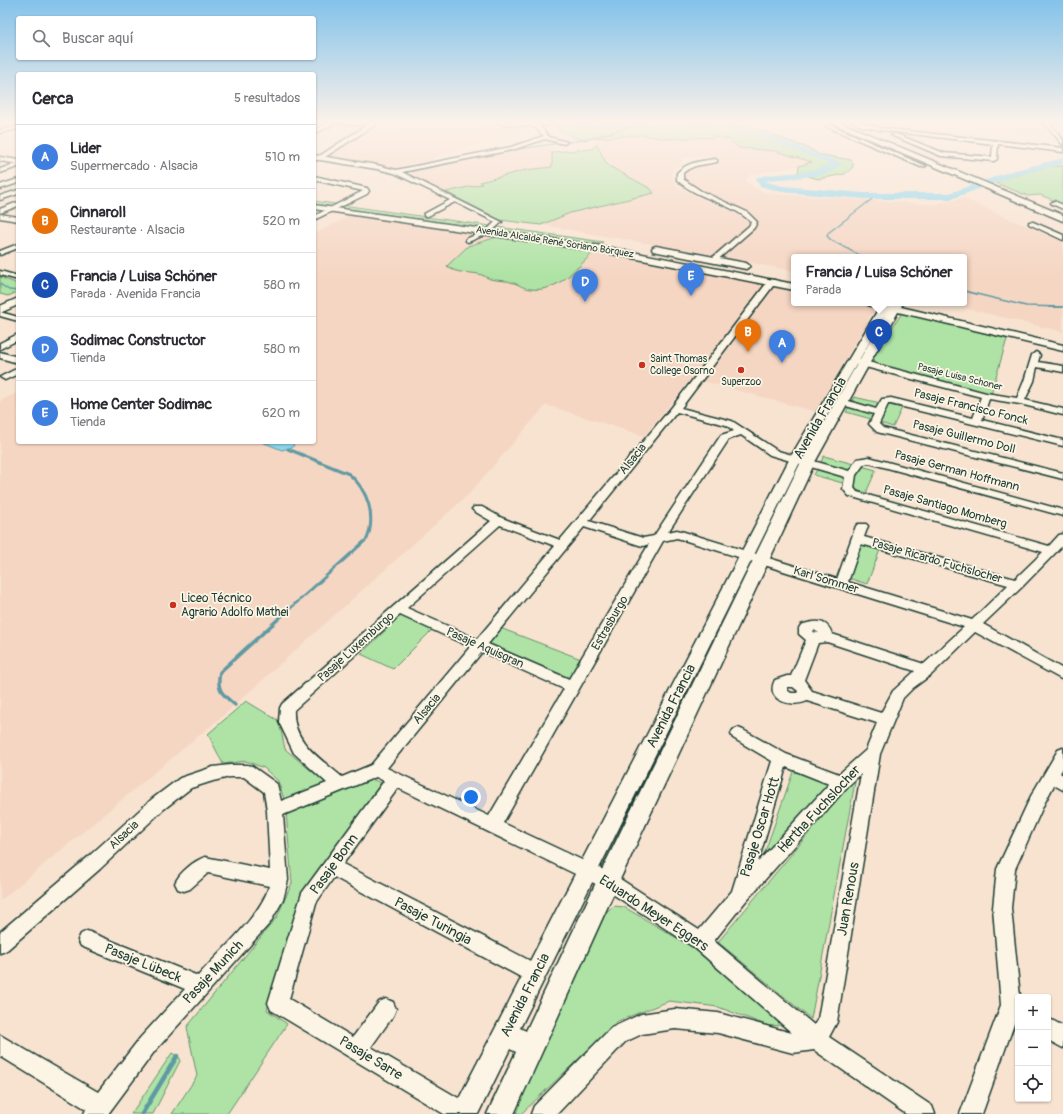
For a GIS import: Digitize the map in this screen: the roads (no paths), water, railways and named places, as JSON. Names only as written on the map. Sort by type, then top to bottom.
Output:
[{"type":"highway","points":[[959,173],[970,177]]},
{"type":"highway","points":[[961,173],[1063,218]]},
{"type":"highway","points":[[1008,194],[1063,214]]},
{"type":"main road","points":[[316,199],[403,211]]},
{"type":"main road","name":"Avenida Alcalde René Soriano Bórquez","points":[[316,207],[480,225],[501,225]]},
{"type":"main road","points":[[422,214],[442,217]]},
{"type":"main road","name":"Avenida Alcalde René Soriano Bórquez","points":[[480,225],[489,232],[602,249],[791,286]]},
{"type":"main road","points":[[602,249],[611,240]]},
{"type":"main road","name":"Avenida Alcalde René Soriano Bórquez","points":[[648,247],[758,269]]},
{"type":"main road","points":[[705,269],[715,260]]},
{"type":"main road","points":[[0,304],[16,297]]},
{"type":"main road","points":[[0,310],[16,302]]},
{"type":"main road","name":"Avenida Francia","points":[[464,1114],[587,871],[753,558],[802,460],[891,306]]},
{"type":"main road","points":[[896,306],[1063,348]]},
{"type":"main road","points":[[969,325],[969,320],[980,318],[1063,339]]},
{"type":"main road","name":"Avenida Francia","points":[[500,1114],[608,881],[753,558]]},
{"type":"main road","points":[[505,1034],[532,1046]]},
{"type":"street","points":[[398,173],[498,221],[501,225],[489,232],[468,240],[480,225]]},
{"type":"street","points":[[680,173],[680,180],[699,192],[745,213],[754,222],[752,227],[715,260]]},
{"type":"street","points":[[316,178],[329,180],[366,190],[365,193],[316,217]]},
{"type":"street","points":[[0,181],[15,182]]},
{"type":"street","points":[[0,187],[15,182]]},
{"type":"street","points":[[0,198],[16,193]]},
{"type":"street","points":[[422,214],[454,200]]},
{"type":"street","points":[[1054,203],[1063,207]]},
{"type":"street","points":[[0,211],[16,205]]},
{"type":"street","points":[[0,207],[7,208]]},
{"type":"street","points":[[0,216],[16,219]]},
{"type":"street","points":[[1031,224],[1063,238]]},
{"type":"street","points":[[0,254],[16,247]]},
{"type":"street","points":[[0,273],[16,277]]},
{"type":"street","name":"Alsacia","points":[[0,944],[94,863],[158,804],[186,783],[213,774],[230,771],[247,771],[272,789],[275,811],[376,770],[675,408],[772,282]]},
{"type":"street","points":[[0,314],[16,318]]},
{"type":"street","points":[[0,346],[16,338]]},
{"type":"street","points":[[0,356],[16,360]]},
{"type":"street","points":[[1020,401],[1035,359],[1063,369]]},
{"type":"street","name":"Pasaje Luisa Schoner","points":[[858,363],[986,396],[1020,401],[1063,412]]},
{"type":"street","points":[[5,377],[16,372]]},
{"type":"street","points":[[977,421],[986,396]]},
{"type":"street","points":[[838,400],[879,413]]},
{"type":"street","name":"Pasaje Francisco Fonck","points":[[879,413],[885,401],[889,400],[1063,443]]},
{"type":"street","points":[[675,408],[726,422],[774,453],[851,475]]},
{"type":"street","name":"Pasaje Guillermo Doll","points":[[879,413],[874,424],[880,430],[1063,476]]},
{"type":"street","name":"Estrasburgo","points":[[492,826],[658,538],[725,437],[741,432]]},
{"type":"street","name":"Pasaje German Hoffmann","points":[[851,475],[859,462],[869,460],[1063,513]]},
{"type":"street","name":"Pasaje Santiago Momberg","points":[[851,475],[848,489],[853,494],[1051,550]]},
{"type":"street","points":[[478,509],[498,520],[562,545]]},
{"type":"street","name":"Pasaje Luxemburgo","points":[[340,785],[298,749],[286,722],[287,708],[498,520]]},
{"type":"street","name":"Karl Sommer","points":[[581,522],[643,542],[677,534],[974,625],[1063,675]]},
{"type":"street","name":"Pasaje Ricardo Fuchslocher","points":[[841,585],[862,526]]},
{"type":"street","name":"Hertha Fuchslocher","points":[[701,942],[739,896],[841,782],[872,754],[894,700],[899,693],[927,670],[1018,584],[1063,538]]},
{"type":"street","name":"Pasaje Ricardo Fuchslocher","points":[[857,539],[1018,584]]},
{"type":"street","name":"Pasaje Aquisgran","points":[[398,609],[573,687]]},
{"type":"street","points":[[886,720],[804,694],[804,688],[796,682],[819,637],[927,670]]},
{"type":"street","points":[[738,734],[781,758],[841,782]]},
{"type":"street","name":"Juan Renous","points":[[816,1040],[827,1022],[872,754]]},
{"type":"street","points":[[971,1114],[1014,1007],[1002,908],[1006,869],[1036,801],[1057,780],[1063,754]]},
{"type":"street","name":"Pasaje Oscar Hott","points":[[739,896],[781,758]]},
{"type":"street","name":"Eduardo Meyer Eggers","points":[[376,770],[608,881],[701,942],[816,1040],[924,1114]]},
{"type":"street","name":"Pasaje Bonn","points":[[278,1003],[308,899],[394,779]]},
{"type":"street","name":"Pasaje Munich","points":[[98,1110],[147,1045],[264,917],[274,900],[279,880],[275,811]]},
{"type":"street","points":[[184,883],[205,865],[279,880]]},
{"type":"street","name":"Pasaje Turingia","points":[[332,867],[535,974]]},
{"type":"street","name":"Pasaje Lübeck","points":[[87,940],[200,986]]},
{"type":"street","name":"Pasaje Sarre","points":[[278,1003],[464,1114]]},
{"type":"street","points":[[356,1050],[386,1009]]},
{"type":"street","points":[[542,1114],[618,1035],[641,1024],[675,1019],[718,1023],[793,1043],[816,1040]]},
{"type":"street","points":[[1051,1030],[1063,1038]]},
{"type":"street","points":[[0,1045],[98,1110]]},
{"type":"water","points":[[267,444],[294,444],[293,447],[282,450]]},
{"type":"waterway","points":[[810,173],[761,179],[763,184],[782,189],[864,196],[951,196],[1015,173]]},
{"type":"waterway","points":[[857,254],[831,240],[827,236],[828,233],[876,196]]},
{"type":"waterway","points":[[0,284],[9,290],[16,291]]},
{"type":"waterway","points":[[967,292],[1026,306],[1063,307],[1049,307]]},
{"type":"waterway","points":[[285,613],[367,539],[371,521],[368,504],[356,480],[349,474],[288,449]]},
{"type":"waterway","points":[[235,705],[221,691],[219,683],[220,672],[286,612]]},
{"type":"waterway","points":[[142,1114],[177,1056]]},
{"type":"place","name":"Home Center Sodimac","points":[[691,296]]},
{"type":"place","name":"Sodimac Constructor","points":[[585,302]]},
{"type":"place","name":"Cinnaroll","points":[[748,352]]},
{"type":"place","name":"Francia / Luisa Schöner","points":[[879,352]]},
{"type":"place","name":"Lider","points":[[782,363]]},
{"type":"place","name":"Saint Thomas College Osorno","points":[[642,365]]},
{"type":"place","name":"Superzoo","points":[[741,370]]},
{"type":"place","name":"Liceo Técnico Agrario Adolfo Mathei","points":[[173,605]]}]
